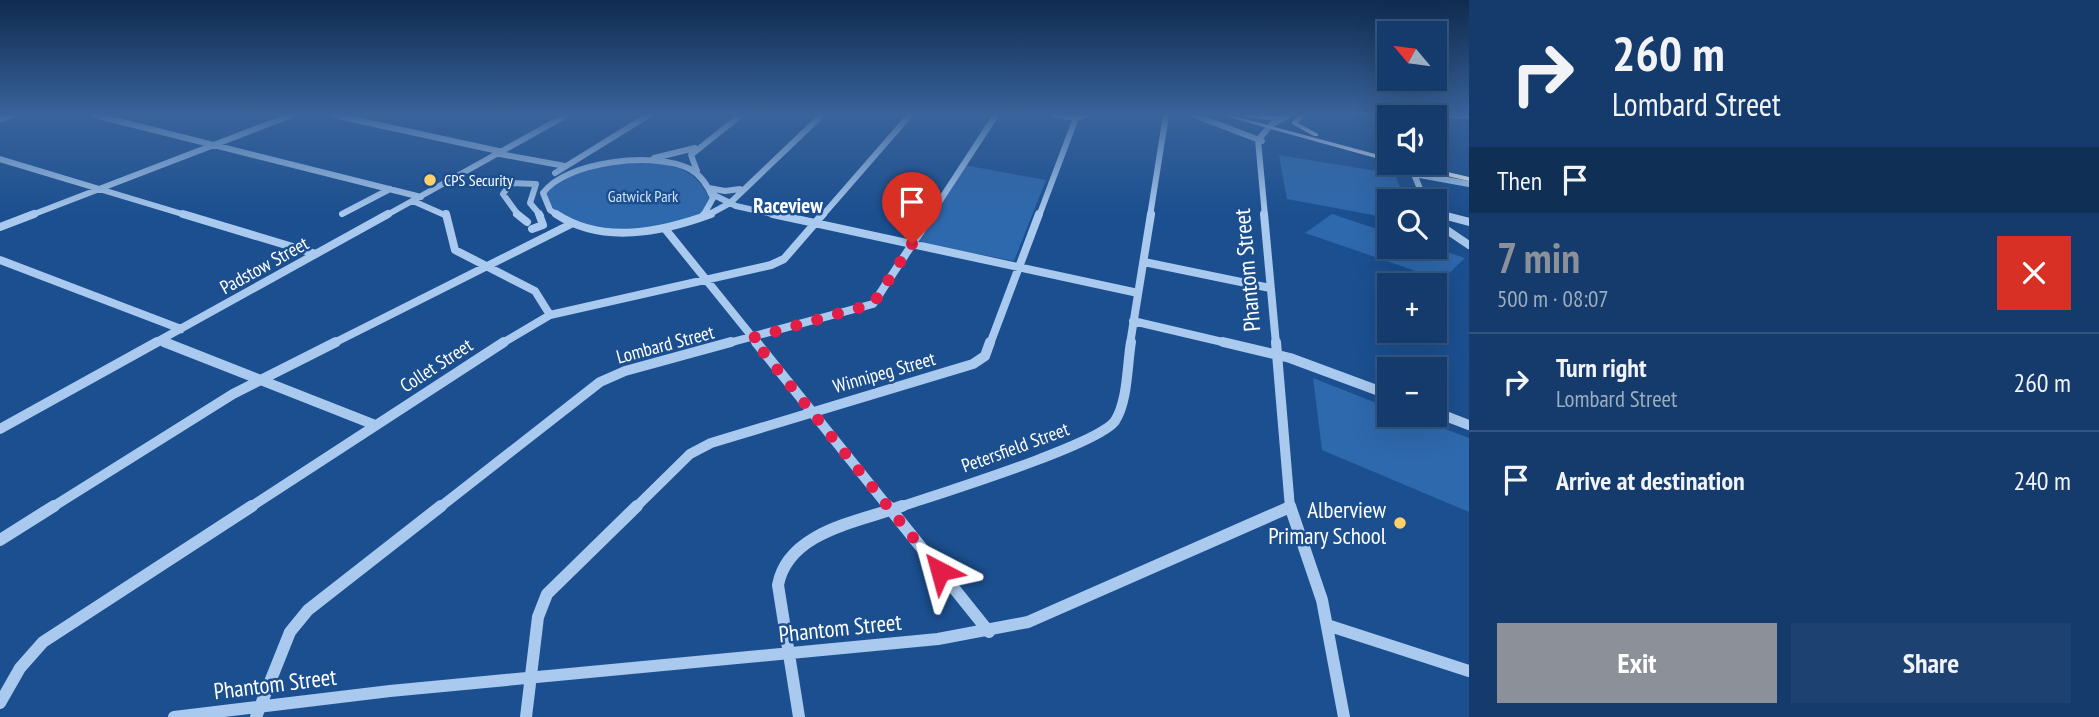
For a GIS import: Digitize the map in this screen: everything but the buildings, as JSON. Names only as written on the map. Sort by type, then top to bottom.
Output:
[{"type":"main road","points":[[1348,148],[1377,155]]},
{"type":"main road","points":[[1357,148],[1377,154]]},
{"type":"main road","points":[[1447,172],[1469,179]]},
{"type":"main road","points":[[1447,174],[1469,179]]},
{"type":"street","points":[[0,226],[204,148]]},
{"type":"street","points":[[227,148],[390,189],[446,213],[455,250],[535,291],[550,315]]},
{"type":"street","points":[[481,148],[565,166],[597,166],[639,161],[689,148]]},
{"type":"street","name":"Padstow Street","points":[[0,429],[509,148]]},
{"type":"street","points":[[595,148],[553,175],[544,188],[544,200],[555,215],[571,225],[614,233],[666,230],[730,204],[741,189],[785,148]]},
{"type":"street","points":[[697,148],[690,159],[700,176],[710,191],[730,204],[1138,293]]},
{"type":"street","name":"Collet Street","points":[[0,703],[20,668],[43,642],[532,324],[550,315],[778,262],[881,148]]},
{"type":"street","name":"Lombard Street","points":[[258,712],[290,632],[308,610],[590,390],[625,371],[873,304],[974,148]]},
{"type":"street","name":"Winnipeg Street","points":[[526,717],[533,680],[538,617],[547,594],[699,447],[980,360],[988,350],[1064,148]]},
{"type":"street","name":"Petersfield Street","points":[[799,717],[778,585],[786,563],[809,540],[1064,449],[1111,428],[1120,411],[1161,148]]},
{"type":"street","name":"Phantom Street","points":[[174,717],[258,712],[390,691],[533,680],[989,632],[1028,622],[1290,507],[1269,288],[1267,148]]},
{"type":"street","points":[[581,157],[586,163],[597,166]]},
{"type":"street","points":[[0,159],[316,254]]},
{"type":"street","points":[[639,161],[681,166],[700,176]]},
{"type":"street","points":[[546,164],[555,168],[553,175]]},
{"type":"street","points":[[544,188],[557,176],[597,166]]},
{"type":"street","points":[[1420,189],[1414,175],[1419,173],[1469,179]]},
{"type":"street","points":[[527,222],[503,194],[510,183],[536,184],[531,202],[542,225],[532,229]]},
{"type":"street","points":[[342,214],[390,189]]},
{"type":"street","points":[[710,191],[741,189]]},
{"type":"street","points":[[702,216],[711,206],[710,191]]},
{"type":"street","points":[[511,205],[544,200]]},
{"type":"street","points":[[1447,216],[1469,222]]},
{"type":"street","points":[[0,540],[259,379],[571,225]]},
{"type":"street","points":[[666,230],[989,632]]},
{"type":"street","points":[[1447,230],[1469,245]]},
{"type":"street","points":[[0,260],[181,330]]},
{"type":"street","points":[[1143,262],[1269,288]]},
{"type":"street","points":[[1133,321],[1276,354],[1377,390]]},
{"type":"street","points":[[160,341],[375,425]]},
{"type":"street","points":[[1447,417],[1469,425]]},
{"type":"street","points":[[1290,507],[1327,625],[1344,717]]},
{"type":"street","points":[[1327,625],[1469,671]]},
{"type":"green space","points":[[1279,155],[1377,171],[1377,175],[1395,175],[1401,189],[1377,189],[1377,216],[1287,199]]},
{"type":"green space","name":"Gatwick Park","points":[[632,163],[667,165],[687,172],[703,187],[709,198],[702,213],[667,225],[631,230],[613,229],[577,221],[560,213],[547,199],[547,187],[585,169]]},
{"type":"green space","points":[[964,165],[1046,180],[1014,261],[925,244],[917,239]]},
{"type":"green space","points":[[1332,214],[1377,229],[1377,258],[1305,233]]},
{"type":"green space","points":[[1447,252],[1465,258],[1447,275],[1447,273],[1422,273],[1381,259],[1447,259]]},
{"type":"green space","points":[[1313,378],[1377,403],[1377,427],[1440,427],[1469,438],[1469,512],[1322,450]]},
{"type":"place","name":"CPS Security","points":[[430,180]]},
{"type":"place","name":"Alberview Primary School","points":[[1400,523]]},
{"type":"district","name":"Raceview","points":[[788,206]]},
{"type":"route","points":[[912,244],[873,304],[752,338],[940,571]]}]
